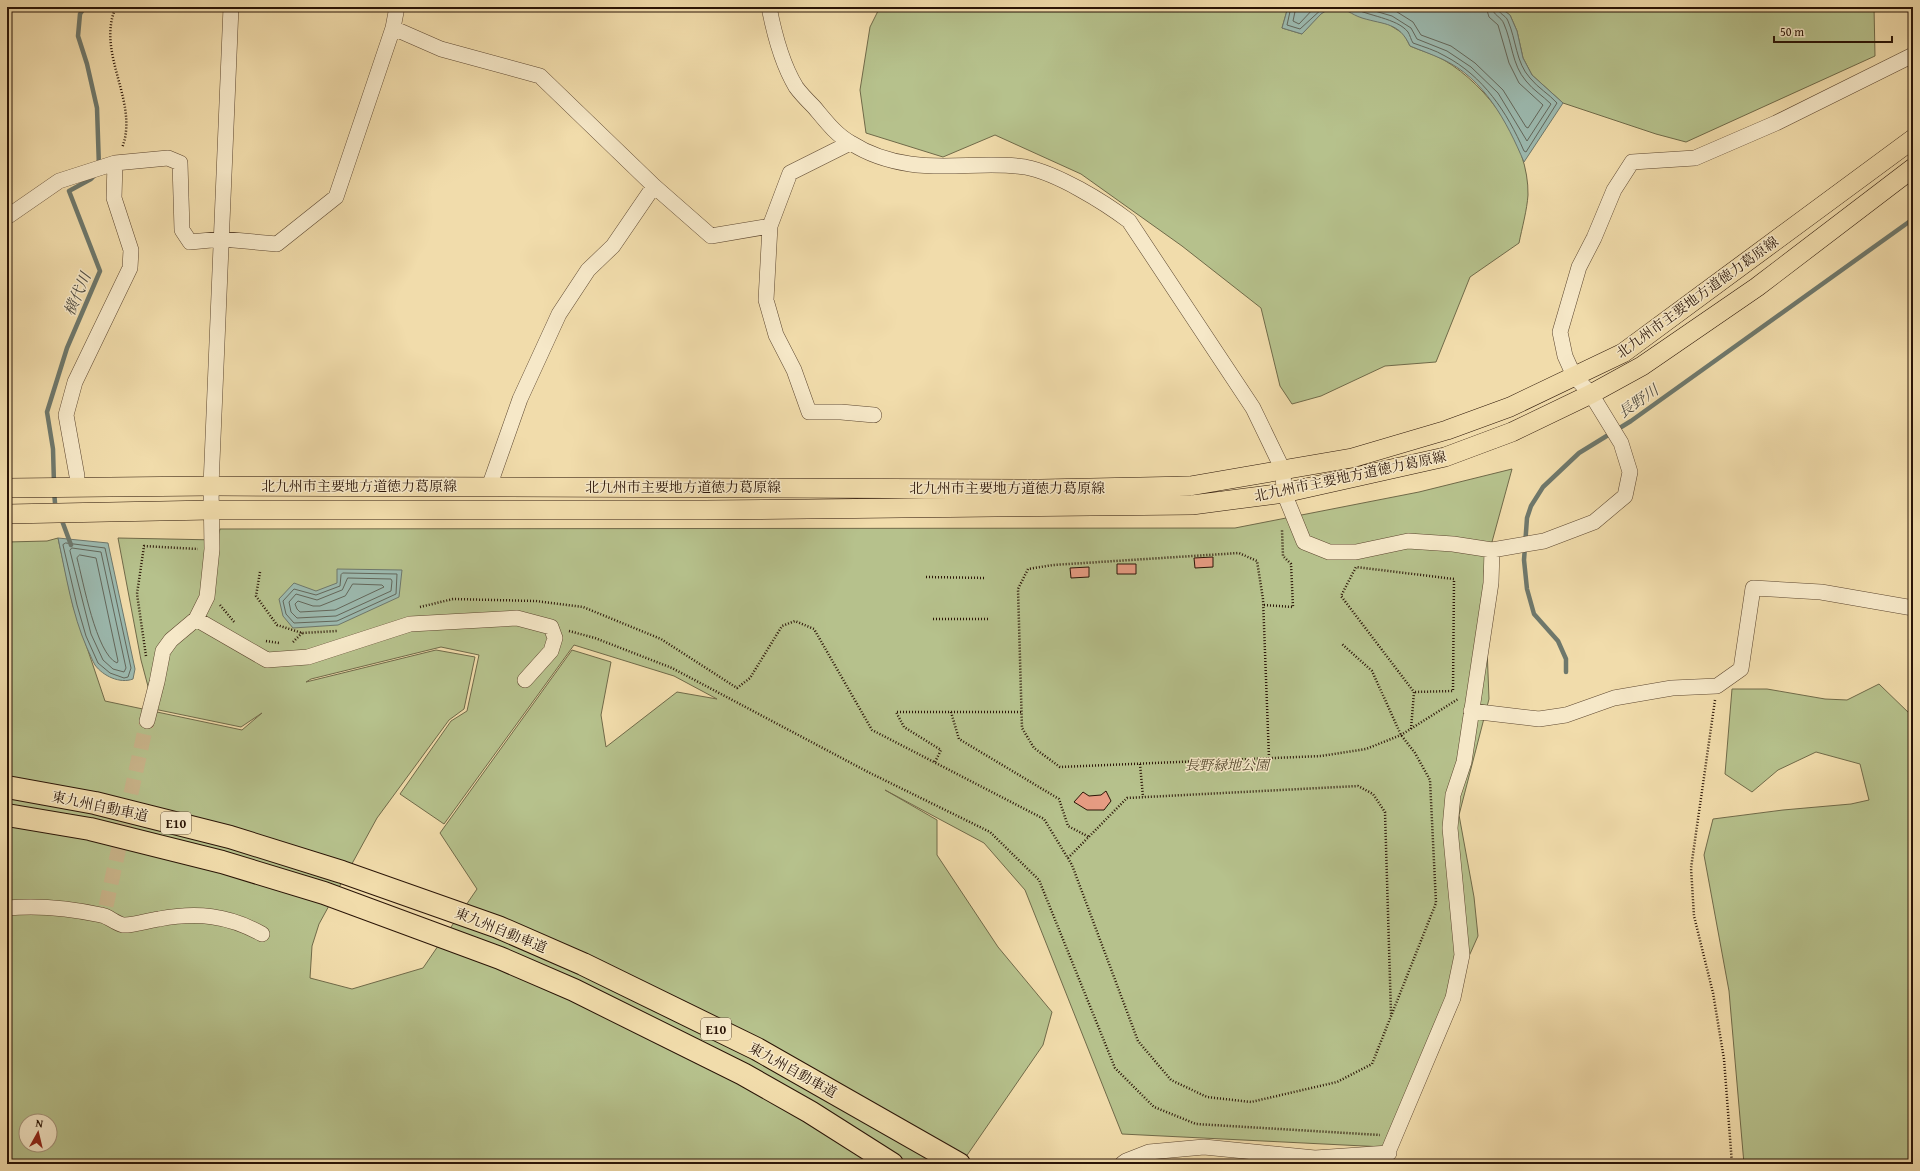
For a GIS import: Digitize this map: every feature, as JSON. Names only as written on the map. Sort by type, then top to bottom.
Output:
[{"type":"highway","name":"東九州自動車道","points":[[7,787],[95,803],[222,835],[342,872],[498,927],[583,964],[757,1049],[959,1164]]},
{"type":"highway","name":"東九州自動車道","points":[[7,815],[90,829],[214,860],[324,893],[500,958],[574,990],[743,1074],[810,1112],[892,1164]]},
{"type":"main road","name":"北九州市主要地方道徳力葛原線","points":[[7,488],[211,486],[1041,489],[1190,486],[1352,458],[1447,430],[1510,407],[1623,353],[1913,139]]},
{"type":"main road","name":"北九州市主要地方道徳力葛原線","points":[[7,514],[211,510],[736,510],[1192,505],[1284,493],[1445,457],[1512,432],[1591,394],[1642,366],[1757,287],[1913,168]]},
{"type":"street","points":[[147,721],[163,651],[167,645],[196,620],[207,597],[212,549],[211,486],[231,7]]},
{"type":"street","points":[[7,217],[59,181],[115,163],[168,158],[180,163],[182,230],[190,242],[222,240],[277,244],[336,197],[393,28],[397,7]]},
{"type":"street","points":[[770,14],[787,69],[797,87],[829,124],[850,143],[886,158],[910,164],[1026,167],[1048,174],[1070,185],[1110,207],[1129,221],[1253,408],[1283,470],[1284,493],[1304,542],[1328,552],[1356,552],[1408,541],[1453,544],[1492,550],[1544,541],[1594,522],[1625,496],[1630,472],[1621,443],[1591,394],[1574,376],[1565,356],[1560,332],[1579,266],[1594,238],[1614,190],[1632,162],[1695,158],[1776,123],[1913,55]]},
{"type":"street","points":[[393,28],[441,49],[540,76],[654,186],[711,236],[770,226]]},
{"type":"street","points":[[850,143],[790,173],[770,226],[766,300],[776,335],[794,370],[809,412],[841,412],[874,415]]},
{"type":"street","points":[[77,476],[66,415],[75,382],[130,268],[131,250],[114,198],[115,163]]},
{"type":"street","points":[[489,487],[520,399],[559,314],[588,270],[613,246],[654,186]]},
{"type":"street","points":[[1122,1164],[1126,1160],[1149,1152],[1204,1147],[1315,1158],[1386,1158],[1453,998],[1462,955],[1450,828],[1453,795],[1464,762],[1491,583],[1492,550]]},
{"type":"street","points":[[1471,711],[1539,719],[1566,715],[1614,698],[1672,688],[1717,686],[1741,669],[1753,588],[1821,592],[1913,608]]},
{"type":"street","points":[[196,620],[267,660],[308,657],[410,624],[517,618],[551,627],[555,638],[551,651],[524,680]]},
{"type":"street","points":[[7,908],[53,907],[104,910],[124,925],[166,917],[224,917],[248,926],[262,934]]},
{"type":"path","points":[[115,163],[126,136],[127,119],[111,45],[110,30],[112,17],[116,7]]},
{"type":"path","points":[[1264,605],[1293,607],[1291,564],[1283,556],[1282,528]]},
{"type":"path","points":[[160,666],[146,659],[137,594],[144,546],[212,549]]},
{"type":"path","points":[[1270,758],[1264,605],[1257,561],[1239,552],[1053,565],[1028,569],[1018,589],[1022,728],[1034,748],[1060,767],[1321,756],[1366,749],[1401,735],[1464,695]]},
{"type":"path","points":[[1411,729],[1414,692],[1341,596],[1356,567],[1454,579],[1453,691],[1414,692]]},
{"type":"path","points":[[260,572],[256,596],[277,625],[302,633],[340,631]]},
{"type":"path","points":[[926,577],[986,578]]},
{"type":"path","points":[[419,607],[453,599],[536,601],[583,607],[661,639],[737,688],[750,678],[782,626],[795,621],[814,630],[872,730],[1044,819],[1072,865],[1138,1041],[1171,1080],[1207,1097],[1251,1102],[1337,1082],[1372,1064],[1436,903],[1430,780],[1415,753],[1401,735],[1372,671],[1342,644]]},
{"type":"path","points":[[219,604],[235,623],[241,627]]},
{"type":"path","points":[[933,619],[988,619]]},
{"type":"path","points":[[551,627],[595,638],[672,668],[868,772],[990,832],[1039,880],[1115,1068],[1154,1107],[1196,1124],[1396,1136]]},
{"type":"path","points":[[291,644],[302,633]]},
{"type":"path","points":[[259,640],[285,644]]},
{"type":"path","points":[[1717,686],[1691,868],[1694,916],[1713,993],[1724,1059],[1732,1164]]},
{"type":"path","points":[[935,762],[941,750],[904,728],[896,712],[1022,712]]},
{"type":"path","points":[[951,712],[959,739],[1059,799],[1068,826],[1089,837]]},
{"type":"path","points":[[1140,764],[1144,797]]},
{"type":"path","points":[[1068,858],[1128,798],[1358,786],[1373,794],[1385,812],[1391,1016]]},
{"type":"green space","points":[[880,7],[1288,7],[1282,28],[1302,34],[1321,13],[1332,7],[1345,9],[1361,17],[1388,24],[1404,34],[1410,46],[1444,60],[1460,71],[1476,85],[1503,117],[1521,155],[1526,175],[1528,195],[1526,213],[1519,243],[1470,277],[1436,362],[1385,366],[1321,396],[1292,404],[1280,386],[1261,308],[1182,246],[1081,174],[995,135],[943,157],[866,133],[860,90],[870,27]]},
{"type":"green space","points":[[1499,7],[1874,7],[1875,56],[1686,142],[1656,134],[1563,103],[1532,75],[1523,58],[1517,31],[1510,15]]},
{"type":"green space","name":"長野緑地公園","points":[[1512,469],[1484,571],[1489,699],[1459,815],[1474,897],[1478,936],[1384,1147],[1122,1134],[1025,890],[984,843],[885,790],[937,820],[937,855],[998,947],[1052,1012],[1043,1045],[961,1164],[7,1164],[7,542],[47,541],[58,538],[73,606],[105,701],[242,730],[262,713],[241,727],[154,709],[141,660],[118,538],[217,540],[220,529],[1235,528],[1419,492]],"holes":[[[574,645],[674,676],[717,699],[677,692],[606,747],[601,715],[611,662],[572,650],[440,833],[477,889],[423,968],[352,989],[310,978],[312,946],[319,924],[377,818],[449,720],[464,709],[475,657],[436,650],[306,682],[311,679],[441,647],[479,655],[467,711],[451,721],[400,794],[444,824]]]},
{"type":"green space","points":[[1879,684],[1910,714],[1913,722],[1913,1164],[1744,1164],[1729,991],[1704,855],[1713,819],[1783,810],[1851,804],[1869,800],[1860,764],[1816,752],[1778,770],[1752,792],[1725,774],[1732,689],[1767,689],[1825,699],[1847,700]]},
{"type":"water","points":[[1288,7],[1332,7],[1321,14],[1302,34],[1282,28]]},
{"type":"water","points":[[1333,7],[1499,7],[1510,15],[1517,31],[1523,58],[1532,75],[1563,103],[1524,162],[1502,117],[1482,89],[1470,77],[1457,67],[1442,59],[1410,46],[1406,38],[1396,28],[1362,18],[1342,9]]},
{"type":"water","points":[[58,538],[108,543],[135,669],[133,679],[117,680],[102,673],[95,665],[77,622]]},
{"type":"water","points":[[337,569],[402,570],[399,597],[338,625],[293,628],[283,616],[279,599],[294,583],[316,591],[337,583]]},
{"type":"building","points":[[1213,557],[1213,567],[1195,568],[1194,558]]},
{"type":"building","points":[[1117,564],[1136,564],[1136,574],[1117,574]]},
{"type":"building","points":[[1089,567],[1089,577],[1071,578],[1070,568]]},
{"type":"building","points":[[1106,791],[1111,801],[1104,810],[1087,810],[1074,802],[1083,792],[1089,796],[1101,795]]},
{"type":"waterway","name":"横代川","points":[[85,7],[80,14],[78,36],[87,64],[97,108],[99,167]]},
{"type":"waterway","name":"横代川","points":[[54,484],[53,449],[47,412],[67,348],[100,271],[69,191],[91,179],[95,175]]},
{"type":"waterway","name":"長野川","points":[[1566,672],[1566,659],[1558,641],[1534,614],[1527,589],[1524,560],[1527,518],[1531,506],[1543,487],[1579,453],[1631,421],[1913,219]]},
{"type":"waterway","name":"横代川","points":[[54,491],[57,509]]},
{"type":"waterway","name":"横代川","points":[[61,518],[71,545]]},
{"type":"tunnel","points":[[106,906],[147,721]]}]
